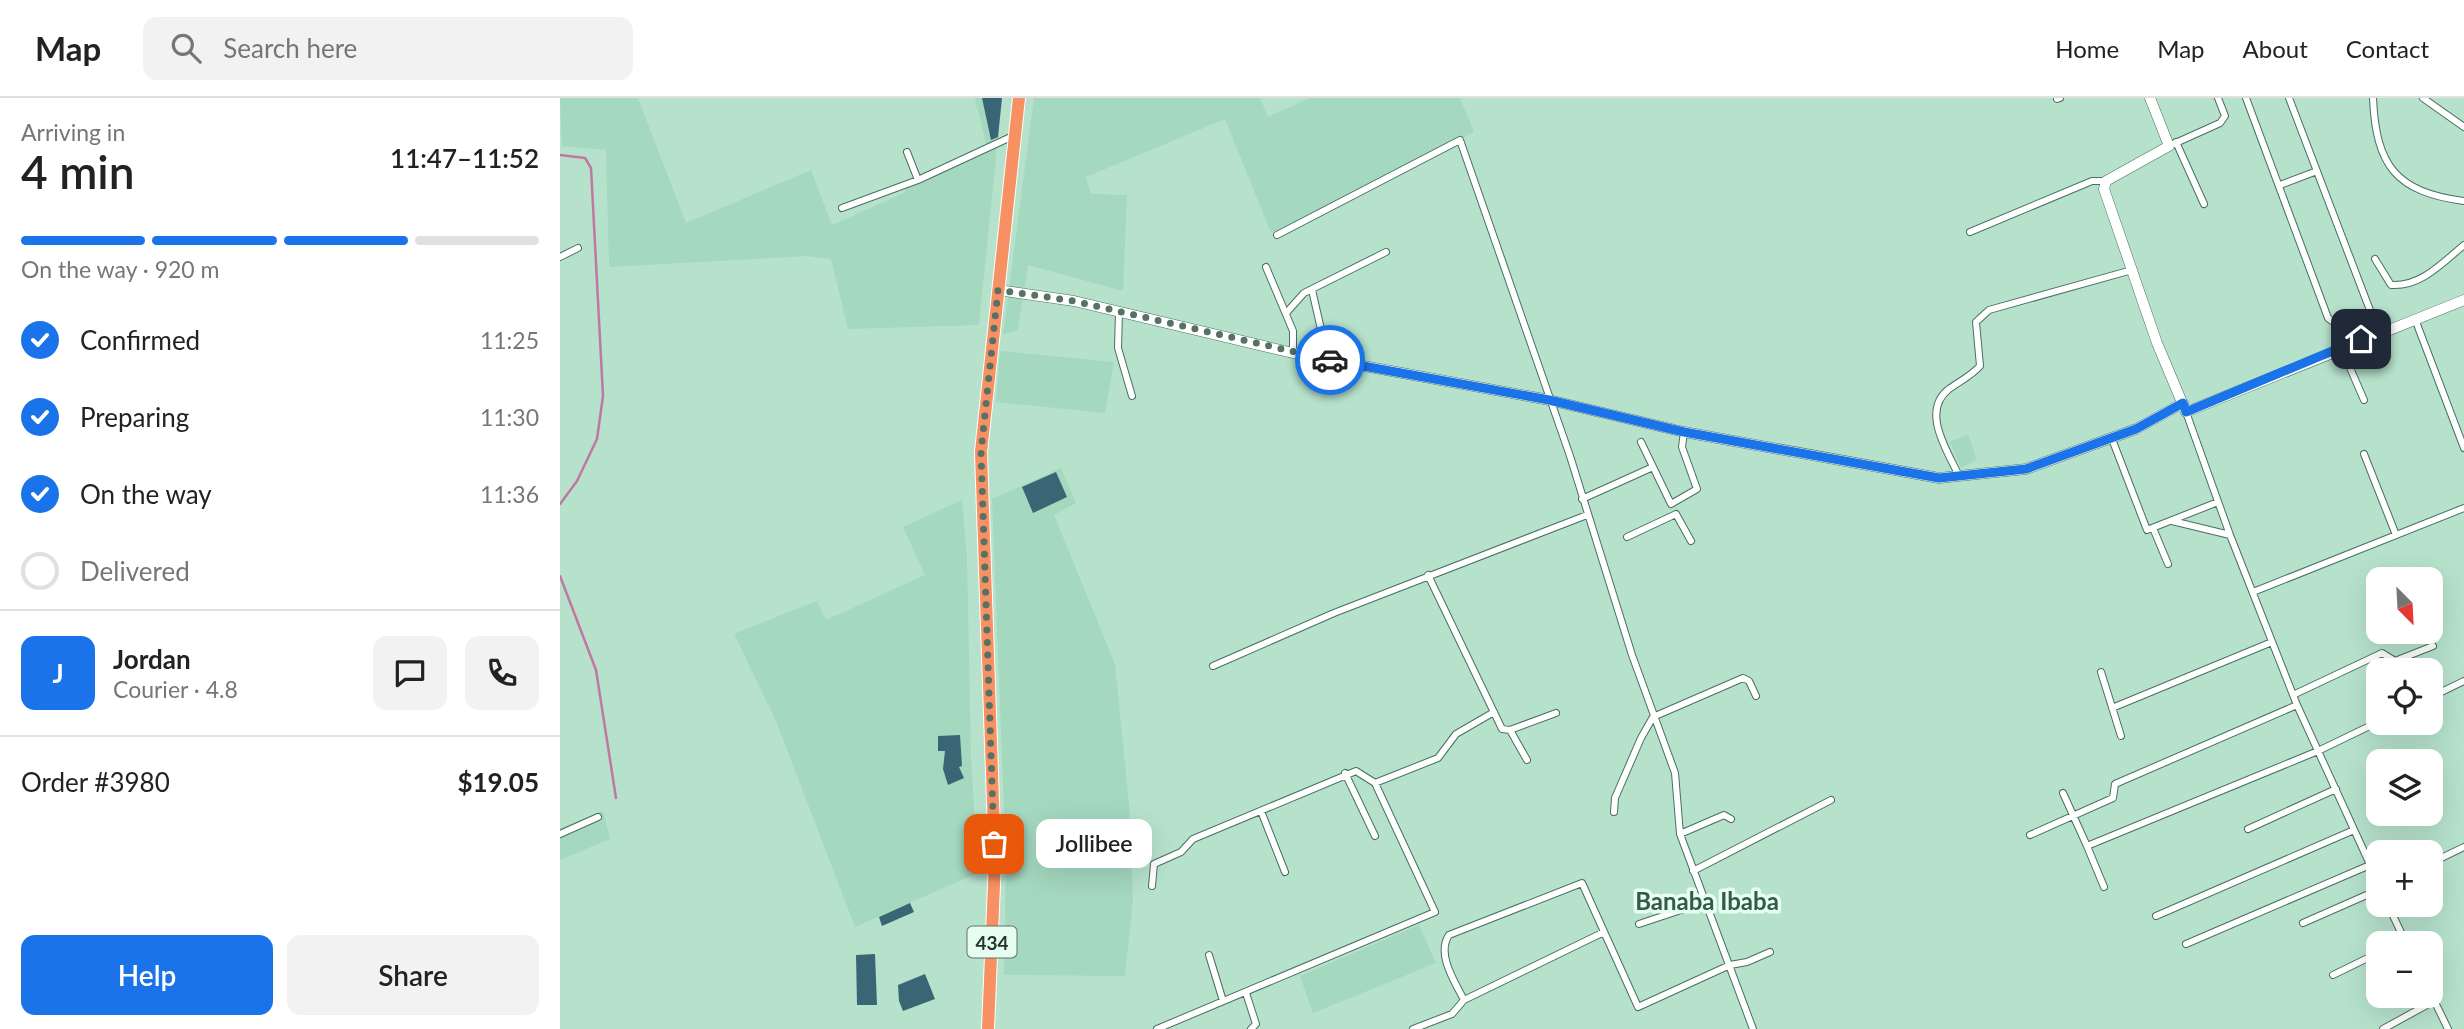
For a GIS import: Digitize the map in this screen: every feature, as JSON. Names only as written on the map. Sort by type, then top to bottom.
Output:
[{"type":"highway","name":"434","points":[[988,1029],[995,860],[981,452],[1019,98]]},
{"type":"street","points":[[2150,98],[2204,204]]},
{"type":"street","points":[[1970,232],[2092,181],[2106,181],[2224,119],[2218,98]]},
{"type":"street","points":[[2246,98],[2331,322],[2381,327]]},
{"type":"street","points":[[2289,98],[2381,327]]},
{"type":"street","points":[[2373,98],[2378,144],[2391,171],[2409,187],[2435,197],[2464,201]]},
{"type":"street","points":[[2423,98],[2464,127]]},
{"type":"street","points":[[842,208],[918,180],[1015,135]]},
{"type":"street","points":[[1277,235],[1460,140],[1570,456],[1653,717],[1675,773],[1680,835],[1753,1029]]},
{"type":"street","points":[[907,152],[918,180]]},
{"type":"street","points":[[2280,185],[2317,171]]},
{"type":"street","points":[[2106,181],[2104,189],[2132,270],[2230,535],[2297,705],[2366,856]]},
{"type":"street","points":[[2375,259],[2391,285],[2404,286],[2425,277],[2464,245]]},
{"type":"street","points":[[560,257],[579,248]]},
{"type":"street","points":[[1287,312],[1299,297],[1386,252]]},
{"type":"street","points":[[1266,267],[1293,331],[1293,353]]},
{"type":"street","points":[[1959,477],[1936,424],[1936,408],[1946,391],[1970,377],[1980,366],[1982,359],[1975,336],[1976,322],[1981,315],[2005,303],[2132,270]]},
{"type":"street","points":[[998,290],[1119,312],[1315,358],[1549,400],[1684,432],[1939,478],[2026,469],[2112,439],[2184,407],[2341,348],[2381,327],[2464,300]]},
{"type":"street","points":[[1312,290],[1323,338],[1315,358]]},
{"type":"street","points":[[1119,312],[1118,348],[1132,396]]},
{"type":"street","points":[[2414,318],[2464,448]]},
{"type":"street","points":[[2341,348],[2364,401]]},
{"type":"street","points":[[1671,504],[1697,489],[1682,447],[1684,432]]},
{"type":"street","points":[[2112,439],[2143,526],[2147,530],[2218,502]]},
{"type":"street","points":[[1642,442],[1690,541]]},
{"type":"street","points":[[2364,454],[2396,535]]},
{"type":"street","points":[[1582,499],[1653,467]]},
{"type":"street","points":[[2253,592],[2464,508]]},
{"type":"street","points":[[1628,537],[1676,514]]},
{"type":"street","points":[[1213,666],[1428,575],[1587,515]]},
{"type":"street","points":[[2172,520],[2230,535]]},
{"type":"street","points":[[2153,528],[2168,564]]},
{"type":"street","points":[[1428,575],[1502,729],[1510,730],[1556,713]]},
{"type":"street","points":[[2112,708],[2272,642]]},
{"type":"street","points":[[2293,695],[2382,653],[2395,661],[2433,646]]},
{"type":"street","points":[[2101,672],[2121,736]]},
{"type":"street","points":[[1614,812],[1615,798],[1653,717],[1743,678],[1749,681],[1755,696]]},
{"type":"street","points":[[2443,691],[2464,681]]},
{"type":"street","points":[[2030,835],[2113,797],[2115,784],[2297,705]]},
{"type":"street","points":[[1374,783],[1438,758],[1456,734],[1494,712]]},
{"type":"street","points":[[2087,846],[2318,751],[2366,728]]},
{"type":"street","points":[[1510,730],[1527,760]]},
{"type":"street","points":[[1345,773],[1374,836]]},
{"type":"street","points":[[1153,886],[1154,864],[1181,852],[1193,839],[1345,773],[1362,773],[1374,783],[1435,912],[1157,1029]]},
{"type":"street","points":[[2248,829],[2336,789]]},
{"type":"street","points":[[2063,793],[2104,887]]},
{"type":"street","points":[[1693,871],[1831,800]]},
{"type":"street","points":[[1261,811],[1285,872]]},
{"type":"street","points":[[1680,835],[1724,815],[1731,819]]},
{"type":"street","points":[[560,834],[598,817]]},
{"type":"street","points":[[2156,916],[2354,830]]},
{"type":"street","points":[[2443,857],[2464,847]]},
{"type":"street","points":[[2186,944],[2366,867]]},
{"type":"street","points":[[1464,1000],[1451,973],[1443,943],[1449,934],[1582,883],[1602,933],[1638,1007],[1730,965],[1746,962],[1770,951]]},
{"type":"street","points":[[2303,923],[2366,895]]},
{"type":"street","points":[[1639,924],[1705,902]]},
{"type":"street","points":[[1413,1029],[1452,1014],[1464,1000],[1602,933]]},
{"type":"street","points":[[1209,955],[1223,1001]]},
{"type":"street","points":[[2333,975],[2366,959]]},
{"type":"street","points":[[1246,993],[1256,1024],[1251,1029]]},
{"type":"street","points":[[2383,1029],[2416,1008]]},
{"type":"street","points":[[2437,1008],[2448,1029]]},
{"type":"shaded area","points":[[560,98],[638,98],[686,223],[811,170],[832,225],[906,192],[904,187],[987,148],[975,98],[1002,98],[979,325],[848,329],[831,259],[807,256],[609,267],[606,150],[562,146]]},
{"type":"shaded area","points":[[1034,98],[1260,98],[1268,117],[1310,98],[1460,98],[1474,132],[1271,233],[1225,119],[1086,177],[1091,194],[1127,195],[1123,291],[1028,265],[1018,330],[1003,334]]},
{"type":"shaded area","points":[[1000,351],[1114,362],[1105,413],[996,402]]},
{"type":"shaded area","points":[[1968,434],[1977,460],[1961,468],[1950,442]]},
{"type":"shaded area","points":[[1061,468],[1076,503],[1054,515],[1115,664],[1130,815],[1133,900],[1125,976],[1004,975],[1006,861],[992,499]]},
{"type":"shaded area","points":[[962,500],[967,556],[971,758],[978,873],[855,927],[776,721],[734,634],[817,601],[826,620],[925,575],[903,527]]},
{"type":"shaded area","points":[[603,811],[610,839],[560,860],[560,828]]},
{"type":"shaded area","points":[[1419,925],[1436,963],[1313,1013],[1300,976]]},
{"type":"building","points":[[982,98],[1002,98],[998,137],[991,140]]},
{"type":"building","points":[[1056,472],[1067,497],[1033,513],[1022,487]]},
{"type":"building","points":[[960,735],[962,766],[959,767],[964,778],[948,785],[943,769],[945,751],[938,751],[938,736]]},
{"type":"building","points":[[910,903],[914,912],[882,926],[879,917]]},
{"type":"building","points":[[875,954],[877,1005],[857,1005],[856,955]]},
{"type":"building","points":[[925,974],[935,999],[903,1011],[898,985]]},
{"type":"waterway","points":[[560,155],[585,158],[591,168],[603,396],[597,439],[577,481],[560,504]]},
{"type":"waterway","points":[[560,576],[596,670],[616,798]]},
{"type":"way so far","points":[[994,844],[983,584],[981,452],[987,368],[998,290],[1074,301],[1330,360]]},
{"type":"place","name":"Jollibee","points":[[994,844]]},
{"type":"district","name":"Banaba Ibaba","points":[[1707,900]]},
{"type":"route","points":[[1330,360],[1549,400],[1684,432],[1939,478],[2026,469],[2136,429],[2183,403],[2186,412],[2361,339]]}]
